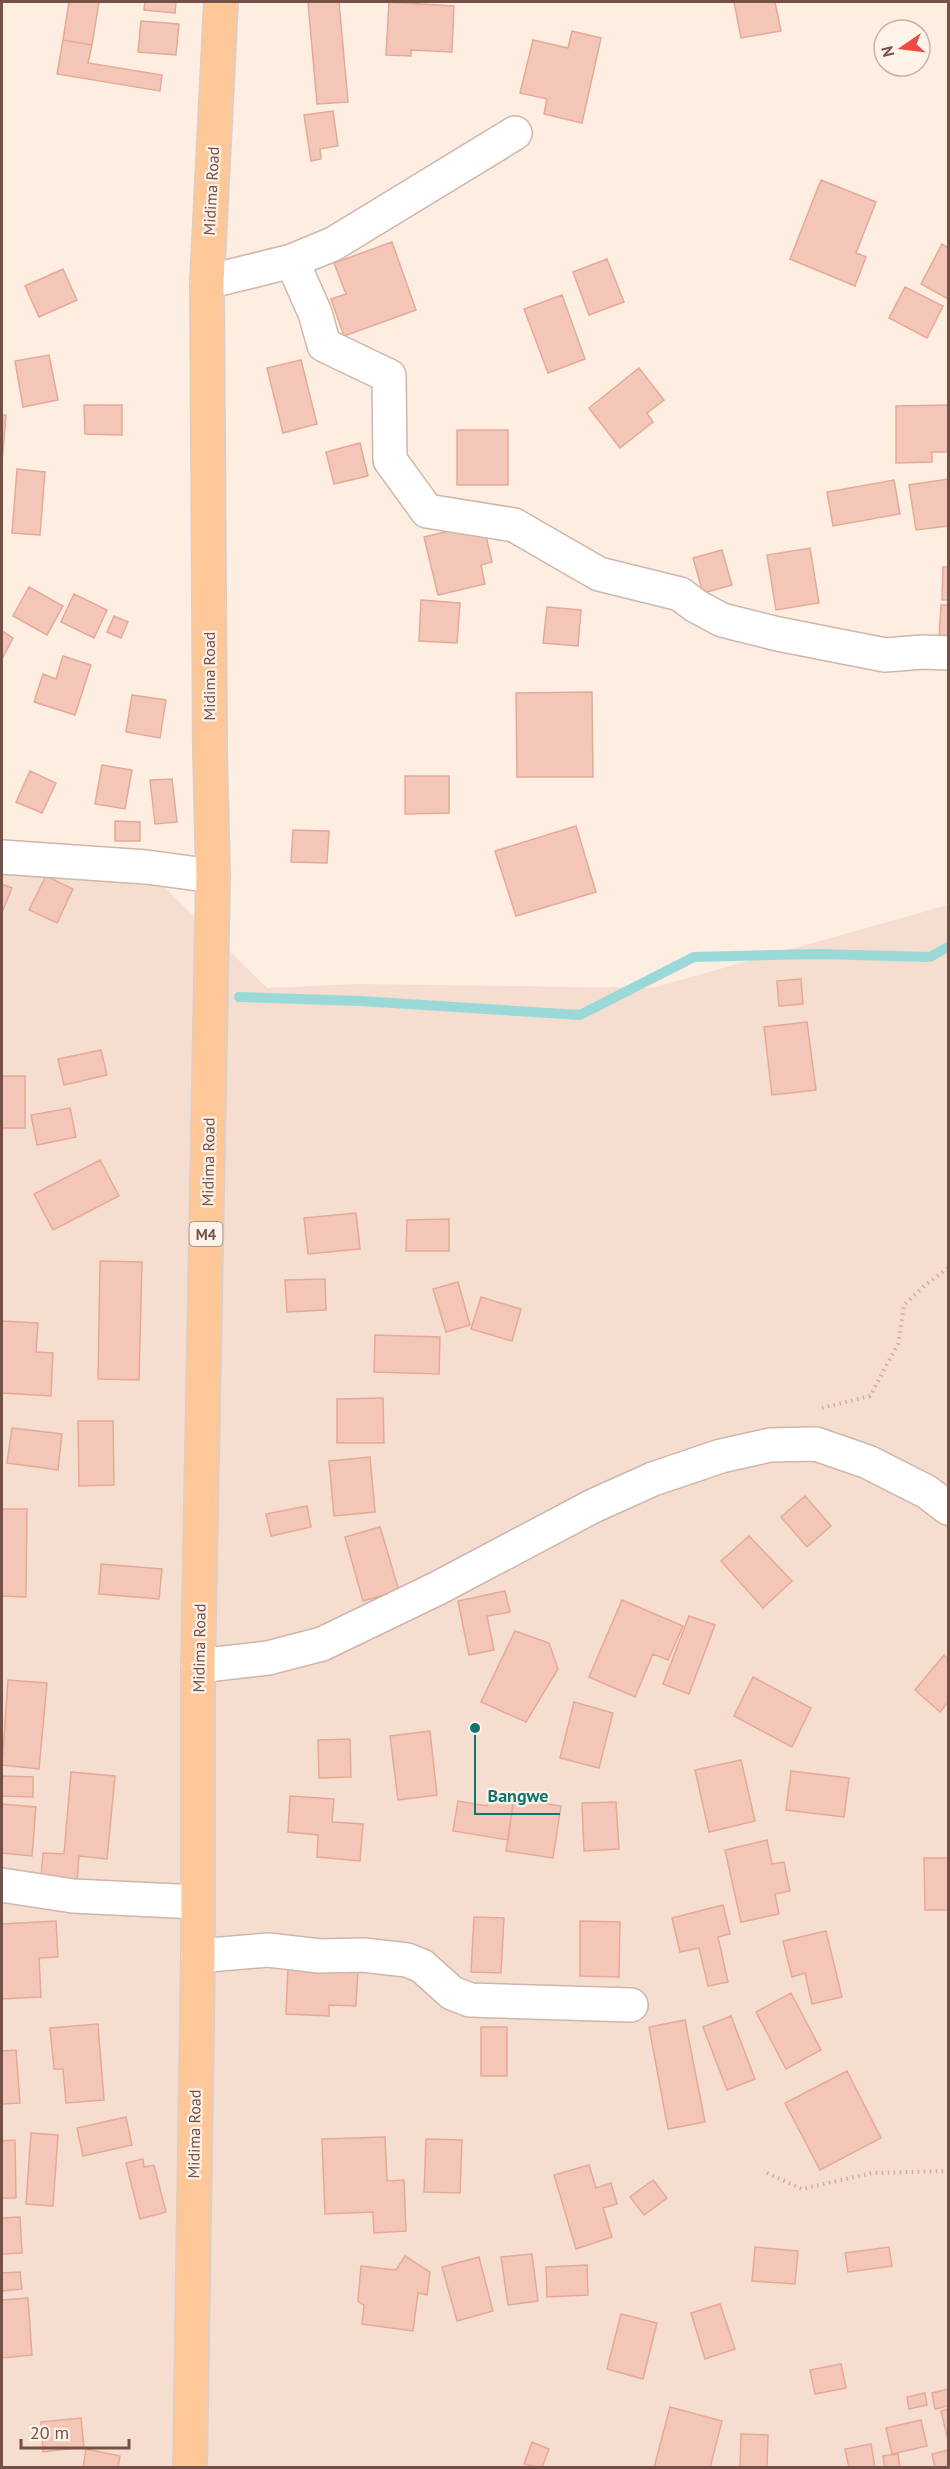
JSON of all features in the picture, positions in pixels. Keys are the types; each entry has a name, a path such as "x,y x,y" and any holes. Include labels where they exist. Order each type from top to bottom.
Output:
{"main road":[{"name":"Midima Road","path":"190,2468 198,1956 198,1666 213,876 207,282 221,2"}],"street":[{"path":"207,282 292,261 333,244 515,134"},
{"path":"292,261 315,313 324,345 389,376 390,460 428,511 514,525 599,574 680,594 722,620 778,634 885,655 948,653"},
{"path":"2,857 146,867 213,876"},
{"path":"198,1666 268,1658 321,1644 438,1588 593,1506 653,1479 721,1456 770,1445 816,1444 868,1462 927,1492 948,1508"},
{"path":"2,1885 73,1896 197,1902"},
{"path":"198,1956 268,1950 320,1956 363,1955 407,1960 422,1966 452,1993 470,2000 631,2005"}],"path":[{"path":"820,1409 870,1396 898,1344 904,1305 948,1268"},
{"path":"767,2174 802,2189 872,2173 948,2171"}],"shaded area":[{"path":"2,845 140,863 267,988 359,984 652,988 948,905 948,2467 2,2468"}],"building":[{"path":"69,2 99,2 92,45 63,40"},
{"path":"145,2 176,2 175,13 144,10"},
{"path":"308,2 339,2 348,102 317,104"},
{"path":"389,2 454,6 452,52 411,50 411,56 386,55"},
{"path":"734,2 775,2 781,31 741,38"},
{"path":"141,21 179,24 176,55 138,52"},
{"path":"572,31 601,38 582,123 544,114 547,99 520,93 533,40 568,48"},
{"path":"63,40 92,45 88,63 162,75 160,91 57,74"},
{"path":"333,111 338,146 320,149 321,159 311,161 304,115"},
{"path":"821,180 876,202 856,253 866,257 855,286 790,259"},
{"path":"392,242 416,310 344,336 331,299 346,294 334,263"},
{"path":"942,244 948,248 948,299 921,284"},
{"path":"607,259 624,302 589,315 573,272"},
{"path":"63,269 77,300 39,317 25,286"},
{"path":"905,287 943,306 927,338 889,318"},
{"path":"562,295 585,359 548,373 524,309"},
{"path":"49,355 58,400 23,407 15,361"},
{"path":"301,360 317,424 283,433 267,368"},
{"path":"639,368 664,400 647,413 653,422 620,448 589,408"},
{"path":"84,405 122,405 122,435 85,434"},
{"path":"948,405 948,452 932,452 932,462 896,463 896,406"},
{"path":"2,415 6,415 2,463"},
{"path":"457,430 508,430 508,485 457,485"},
{"path":"360,443 368,476 334,484 326,452"},
{"path":"17,469 45,472 40,535 12,533"},
{"path":"948,479 948,526 916,530 909,485"},
{"path":"894,480 900,514 833,526 827,492"},
{"path":"483,523 492,562 481,565 485,584 438,595 424,537"},
{"path":"810,548 819,603 776,610 767,555"},
{"path":"722,550 732,585 703,593 693,558"},
{"path":"943,567 948,567 948,600 942,600"},
{"path":"29,587 63,606 47,635 13,616"},
{"path":"74,594 107,610 94,638 61,622"},
{"path":"421,600 460,603 457,643 419,641"},
{"path":"941,605 948,605 948,638 939,638"},
{"path":"547,607 581,610 578,646 543,643"},
{"path":"114,616 128,622 121,638 107,632"},
{"path":"2,631 13,638 2,659"},
{"path":"63,656 91,665 75,715 34,702 43,674 56,679"},
{"path":"592,692 593,777 517,777 516,693"},
{"path":"132,695 166,700 160,738 126,732"},
{"path":"102,765 132,770 125,809 95,804"},
{"path":"30,771 56,783 42,813 16,802"},
{"path":"405,776 449,776 449,813 405,814"},
{"path":"172,779 177,822 155,824 150,780"},
{"path":"115,821 140,822 140,841 115,841"},
{"path":"576,826 596,892 516,916 495,851"},
{"path":"293,830 329,831 327,863 291,862"},
{"path":"46,876 73,889 57,923 29,910"},
{"path":"2,884 12,888 3,910 2,909"},
{"path":"801,979 803,1004 779,1006 777,981"},
{"path":"807,1022 816,1090 772,1095 764,1027"},
{"path":"101,1050 107,1075 64,1085 58,1059"},
{"path":"2,1076 25,1076 25,1128 2,1128"},
{"path":"70,1108 76,1137 37,1145 31,1115"},
{"path":"100,1160 119,1196 53,1230 34,1194"},
{"path":"356,1213 360,1249 308,1254 304,1218"},
{"path":"449,1219 449,1251 406,1251 407,1220"},
{"path":"100,1261 142,1262 139,1380 98,1379"},
{"path":"325,1279 326,1310 287,1312 285,1280"},
{"path":"458,1282 470,1325 446,1332 433,1289"},
{"path":"481,1297 521,1309 512,1341 471,1329"},
{"path":"2,1321 38,1323 36,1352 53,1353 51,1396 2,1393"},
{"path":"375,1335 440,1337 439,1374 374,1372"},
{"path":"383,1398 384,1443 337,1443 337,1399"},
{"path":"78,1421 113,1421 114,1485 79,1486"},
{"path":"12,1428 62,1434 58,1470 7,1463"},
{"path":"370,1457 375,1512 334,1516 329,1461"},
{"path":"805,1496 831,1526 807,1547 781,1517"},
{"path":"307,1506 311,1527 271,1536 266,1514"},
{"path":"2,1509 27,1509 26,1597 2,1596"},
{"path":"380,1527 399,1591 363,1601 345,1537"},
{"path":"749,1536 792,1581 763,1608 721,1561"},
{"path":"101,1564 162,1569 159,1599 99,1594"},
{"path":"505,1591 510,1612 487,1616 494,1650 469,1655 458,1601"},
{"path":"622,1600 683,1626 668,1660 653,1654 635,1697 589,1677"},
{"path":"689,1616 715,1625 689,1694 663,1684"},
{"path":"515,1631 549,1643 558,1669 526,1722 481,1702"},
{"path":"944,1655 948,1659 948,1702 940,1712 915,1690"},
{"path":"753,1677 811,1708 792,1747 734,1716"},
{"path":"8,1680 47,1683 39,1769 2,1765"},
{"path":"574,1702 613,1713 599,1768 560,1758"},
{"path":"430,1731 437,1795 398,1800 390,1736"},
{"path":"350,1739 351,1777 319,1778 318,1740"},
{"path":"741,1760 755,1821 709,1832 695,1770"},
{"path":"791,1771 849,1778 844,1817 786,1810"},
{"path":"71,1772 115,1776 107,1859 79,1856 77,1881 41,1877 43,1853 64,1854"},
{"path":"2,1776 33,1777 33,1797 2,1796"},
{"path":"489,1794 514,1798 508,1840 453,1831 458,1801 487,1806"},
{"path":"290,1796 334,1799 332,1822 363,1824 360,1861 317,1857 318,1835 288,1832"},
{"path":"514,1798 561,1806 553,1858 506,1851"},
{"path":"616,1802 619,1849 584,1851 582,1803"},
{"path":"2,1804 36,1807 32,1856 2,1853"},
{"path":"767,1840 772,1864 784,1862 790,1891 775,1894 779,1914 741,1922 725,1850"},
{"path":"924,1858 948,1858 948,1910 925,1910"},
{"path":"723,1905 730,1934 718,1937 728,1982 708,1986 699,1948 680,1952 672,1918"},
{"path":"474,1917 504,1918 501,1973 471,1972"},
{"path":"56,1921 58,1957 39,1958 41,1997 2,1999 2,1924"},
{"path":"580,1921 620,1922 619,1977 580,1976"},
{"path":"826,1931 842,1997 812,2004 805,1973 792,1977 783,1941"},
{"path":"288,1965 358,1968 356,2006 329,2005 329,2016 286,2014"},
{"path":"791,1993 821,2050 786,2069 756,2012"},
{"path":"731,2016 755,2079 727,2090 703,2027"},
{"path":"685,2020 705,2122 668,2129 649,2027"},
{"path":"98,2024 104,2100 66,2103 63,2069 54,2069 50,2028"},
{"path":"481,2027 507,2027 507,2076 481,2076"},
{"path":"16,2050 20,2103 2,2104 2,2051"},
{"path":"847,2071 881,2138 820,2170 785,2103"},
{"path":"126,2117 132,2145 83,2156 77,2128"},
{"path":"31,2133 58,2135 53,2206 26,2204"},
{"path":"385,2137 387,2181 404,2180 406,2231 374,2233 373,2212 325,2214 322,2139"},
{"path":"426,2139 462,2140 460,2193 424,2192"},
{"path":"15,2140 16,2198 2,2198 2,2141"},
{"path":"143,2159 144,2167 154,2165 166,2212 140,2219 126,2163"},
{"path":"589,2165 596,2188 611,2183 617,2204 603,2208 612,2237 576,2249 554,2175"},
{"path":"653,2180 667,2198 644,2215 630,2197"},
{"path":"20,2217 22,2253 2,2254 2,2218"},
{"path":"755,2247 798,2251 795,2284 752,2281"},
{"path":"889,2247 892,2266 848,2272 845,2253"},
{"path":"532,2254 538,2301 508,2305 501,2257"},
{"path":"405,2256 430,2272 427,2295 418,2293 413,2331 362,2324 364,2305 358,2301 361,2266 396,2270"},
{"path":"479,2257 493,2311 457,2321 442,2267"},
{"path":"587,2265 588,2295 547,2297 546,2267"},
{"path":"20,2272 22,2289 2,2291 2,2273"},
{"path":"28,2298 32,2355 2,2358 2,2300"},
{"path":"720,2304 735,2349 705,2359 691,2313"},
{"path":"621,2314 657,2323 643,2379 607,2369"},
{"path":"841,2364 846,2388 815,2394 810,2370"},
{"path":"948,2389 948,2406 935,2409 932,2393"},
{"path":"925,2393 927,2405 909,2409 907,2397"},
{"path":"670,2407 722,2421 710,2468 654,2468"},
{"path":"948,2409 948,2440 941,2411"},
{"path":"81,2418 84,2447 43,2452 41,2422"},
{"path":"921,2420 927,2446 892,2454 886,2428"},
{"path":"741,2434 768,2435 767,2468 740,2468"},
{"path":"532,2442 549,2449 542,2468 524,2464"},
{"path":"871,2444 875,2467 849,2468 845,2449"},
{"path":"86,2449 120,2456 118,2468 83,2468"},
{"path":"948,2450 948,2468 935,2468 932,2454"},
{"path":"898,2454 900,2468 885,2468 883,2456"}],"waterway":[{"path":"239,997 361,1001 580,1015 694,957 819,954 930,957 948,947"}],"place":[{"name":"Bangwe","path":"475,1728"}]}
